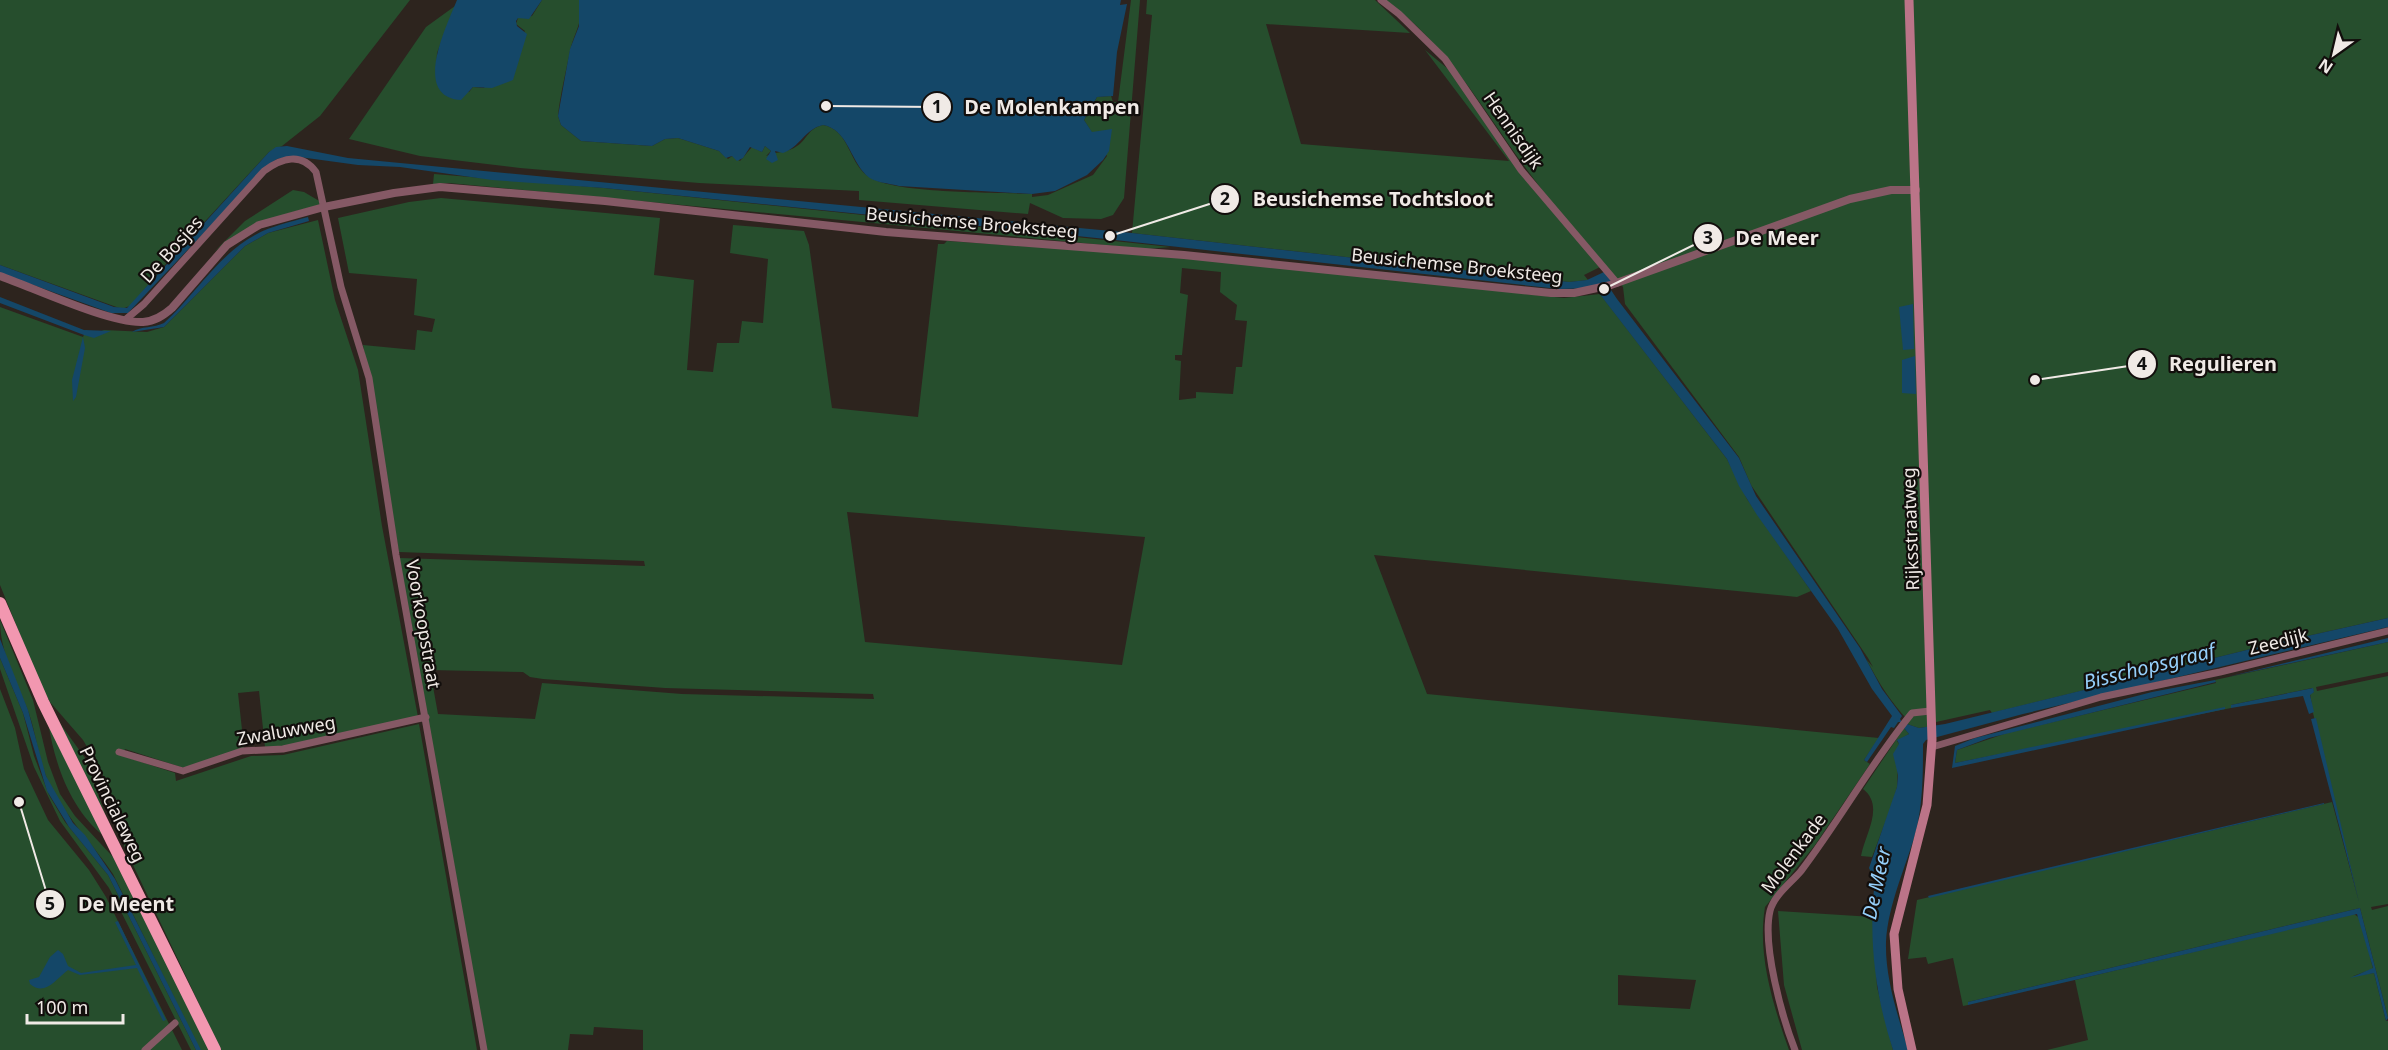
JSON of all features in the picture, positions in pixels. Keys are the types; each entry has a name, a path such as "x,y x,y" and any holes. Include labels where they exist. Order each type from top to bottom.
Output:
{"highway":[{"name":"Provincialeweg","path":"0,603 43,702 215,1050"}],"main road":[{"name":"Rijksstraatweg","path":"1910,0 1932,723 1927,805 1894,934 1898,989 1912,1050"}],"street":[{"name":"Hennisdijk","path":"1381,0 1399,14 1445,59 1521,170 1614,284"},
{"name":"De Bosjes","path":"125,320 144,304 264,171 276,162 291,158 311,166 316,172 324,207"},
{"name":"Beusichemse Broeksteeg","path":"125,320 144,322 164,315 180,301 218,255 240,235 277,218 394,193 440,187 605,201 886,232 1195,256 1551,293 1594,291 1850,199 1891,190 1916,190"},
{"name":"Voorkoopstraat","path":"324,207 341,286 369,378 396,555 484,1050"},
{"path":"0,276 125,320"},
{"name":"Zeedijk","path":"1932,743 2101,696 2220,672 2388,631"},
{"name":"Molenkade","path":"1795,1050 1779,999 1772,962 1770,911 1774,902 1838,820 1907,719 1912,713 1930,711"},
{"name":"Zwaluwweg","path":"119,752 183,771 242,751 283,749 426,717"},
{"path":"145,1050 175,1023"}],"green space":[{"path":"0,0 410,0 320,116 282,146 269,152 163,267 132,305 122,309 0,265"},
{"path":"542,0 579,0 581,6 558,116 561,125 581,141 652,146 665,139 678,138 719,151 728,159 732,156 740,161 752,147 762,152 765,146 771,151 766,156 790,150 801,143 814,129 823,125 839,134 863,172 884,183 925,190 1032,194 1032,197 1048,195 1093,175 1107,156 1084,120 1097,97 1111,96 1113,102 1118,102 1131,0 1140,0 1124,198 1113,215 1101,219 1063,218 1030,203 1028,214 859,200 859,191 699,183 520,168 420,156 349,139 426,27 455,6 437,53 436,81 469,92 473,87 484,88 525,31 516,24 518,18 532,16"},
{"path":"1147,0 1375,0 1410,33 1266,24 1301,144 1509,161 1425,50 1453,73 1526,174 1600,267 1584,275 1588,280 1569,282 1132,233 1152,15 1146,14"},
{"path":"1385,0 2388,0 2388,618 2263,646 1992,713 1990,710 1927,724 1927,727 1919,728 1907,724 1909,721 1886,692 1866,659 1873,667 1868,658 1751,485 1739,457 1625,304 1623,287 1537,183 1445,56 1407,17"},
{"path":"434,174 604,188 1171,247 1146,249 449,183 433,184"},
{"path":"293,190 304,192 321,202 318,206 277,217 250,228 214,252 245,221"},
{"path":"441,198 660,218 654,275 694,280 687,370 713,372 717,343 739,343 742,321 763,323 768,259 730,253 733,225 804,231 809,245 832,408 918,417 938,244 944,244 947,241 1188,257 1564,298 1600,294 1727,459 1747,499 1811,591 1797,597 1374,555 1427,694 1879,738 1864,760 1870,764 1815,845 1765,907 1763,943 1768,980 1789,1050 643,1050 643,1030 594,1027 593,1035 570,1034 568,1050 486,1050 399,558 645,566 644,561 399,552 363,345 415,350 417,330 432,332 435,319 414,315 417,279 349,273 338,218 409,202","holes":["1182,268 1221,272 1220,292 1237,305 1235,320 1247,321 1242,367 1236,367 1233,394 1196,392 1196,398 1179,400 1181,361 1175,360 1175,355 1182,355 1188,295 1180,293","847,512 1145,537 1122,665 865,642","430,670 523,672 530,677 543,679 665,688 873,694 874,699 682,694 542,683 535,719 438,714","1618,975 1696,980 1690,1009 1618,1005"]},
{"path":"318,220 335,300 358,370 382,526 418,717 290,746 265,747 259,691 238,693 244,748 184,768 125,749 123,756 175,773 176,781 251,756 283,755 419,724 477,1050 221,1050 124,846 102,772 83,740 50,702 40,684 0,585 0,307 83,337 86,330 95,334 104,330 147,332 164,327 245,246 268,233"},
{"path":"0,620 33,700 48,762 60,794 75,816 113,857 211,1050 200,1050 113,874 65,810 51,787 43,768 27,708 5,654"},
{"path":"2388,642 2388,672 2316,687 2317,691 2388,676 2388,904 2371,907 2372,910 2388,906 2388,1018 2360,908 1968,1002 1968,1005 1963,1006 1953,958 1928,964 1926,957 1908,959 1917,900 2332,802 2359,902 2313,713 2310,693 2314,692 2312,688 2231,705 2231,708 1955,763 1957,750 2007,733 2216,683 2215,680"},
{"path":"0,658 23,713 34,756 49,795 65,822 108,875 196,1050 191,1050 109,888 60,821 34,767 0,669"},
{"path":"0,689 15,728 24,769 48,820 89,870 106,897 182,1050 0,1050"},
{"path":"48,722 105,837 93,826 73,800 60,770"},
{"path":"59,722 85,758 108,822"},
{"path":"1904,728 1909,734 1897,741 1899,744 1897,787 1893,802 1872,857 1861,856 1873,812 1873,804 1863,789"},
{"path":"1778,911 1873,917 1877,987 1893,1050 1802,1050 1784,985"},
{"path":"2354,914 2361,919 2373,969 2353,976 2374,973 2386,1021 2388,1021 2388,1050 2047,1050 2088,1040 2075,980"}],"water":[{"path":"457,0 542,0 529,19 518,18 516,21 517,26 527,34 513,80 492,88 473,87 461,100 446,96 438,87 435,74 436,58"},
{"path":"579,0 1121,0 1120,5 1127,4 1117,52 1113,96 1097,97 1084,120 1092,132 1112,129 1109,151 1087,175 1055,191 1032,194 899,186 877,181 866,175 838,132 823,125 812,130 789,150 783,153 775,151 778,160 772,163 766,159 771,151 765,146 762,152 750,147 743,158 737,161 732,156 726,158 719,151 678,138 665,139 652,146 581,141 561,125 558,116 570,49 579,26"},
{"path":"287,146 348,158 1132,233 1569,282 1587,280 1604,272 1612,280 1607,284 1617,299 1739,458 1756,496 1860,648 1882,689 1902,716 1900,719 1902,722 1898,722 1894,728 1891,727 1867,762 1864,760 1892,716 1872,689 1838,629 1757,515 1739,486 1727,459 1595,288 1559,289 1106,239 604,188 492,180 400,167 358,165 292,156 277,159 267,166 128,313 111,313 0,273 0,265 114,307 127,308 269,152 276,147"},
{"path":"308,217 309,221 268,233 245,246 164,327 132,332 164,323 218,264 242,243 268,229"},
{"path":"0,297 84,330 111,331 94,338 84,335 0,303"},
{"path":"1913,304 1914,349 1903,350 1899,307"},
{"path":"83,337 85,348 76,397 73,401 72,380"},
{"path":"1915,356 1916,394 1902,393 1902,360"},
{"path":"2388,618 2388,627 2023,714 1926,740 1923,744 1922,788 1916,831 1887,928 1886,956 1890,983 1908,1050 1893,1050 1882,1008 1875,966 1872,923 1875,880 1869,868 1897,787 1898,775 1893,754 1899,744 1897,740 1909,734 1904,728 1907,724 1919,728 1945,724 2263,646"},
{"path":"2388,638 2388,642 2227,677"},
{"path":"0,639 28,710 46,776 73,823 85,835 115,879 201,1050 196,1050 108,875 69,827 47,791 23,713 0,658"},
{"path":"2215,680 2216,682 1989,738 1957,750 1955,763 2225,707 2225,709 1952,768 1955,746 1975,738 2152,692"},
{"path":"2313,688 2314,692 2310,695 2314,712 2309,714 2303,696 2231,708 2231,705"},
{"path":"2316,718 2359,902 2311,719"},
{"path":"2324,803 1929,898 1928,896"},
{"path":"2360,908 2388,1018 2386,1021 2374,973 2350,978 2373,968 2357,914 1968,1005 1968,1002"},
{"path":"118,921 166,1020 163,1021 137,968 80,975 68,970 45,988 35,988 30,984 29,980 39,977 50,957 58,950 63,954 68,966 81,973 136,965 115,922"}],"place":[{"name":"De Molenkampen","path":"826,106"},
{"name":"Beusichemse Tochtsloot","path":"1110,236"},
{"name":"De Meer","path":"1604,289"},
{"name":"Regulieren","path":"2035,380"},
{"name":"De Meent","path":"19,802"}],"water label":[{"name":"Bisschopsgraaf","path":"2149,666"}]}
